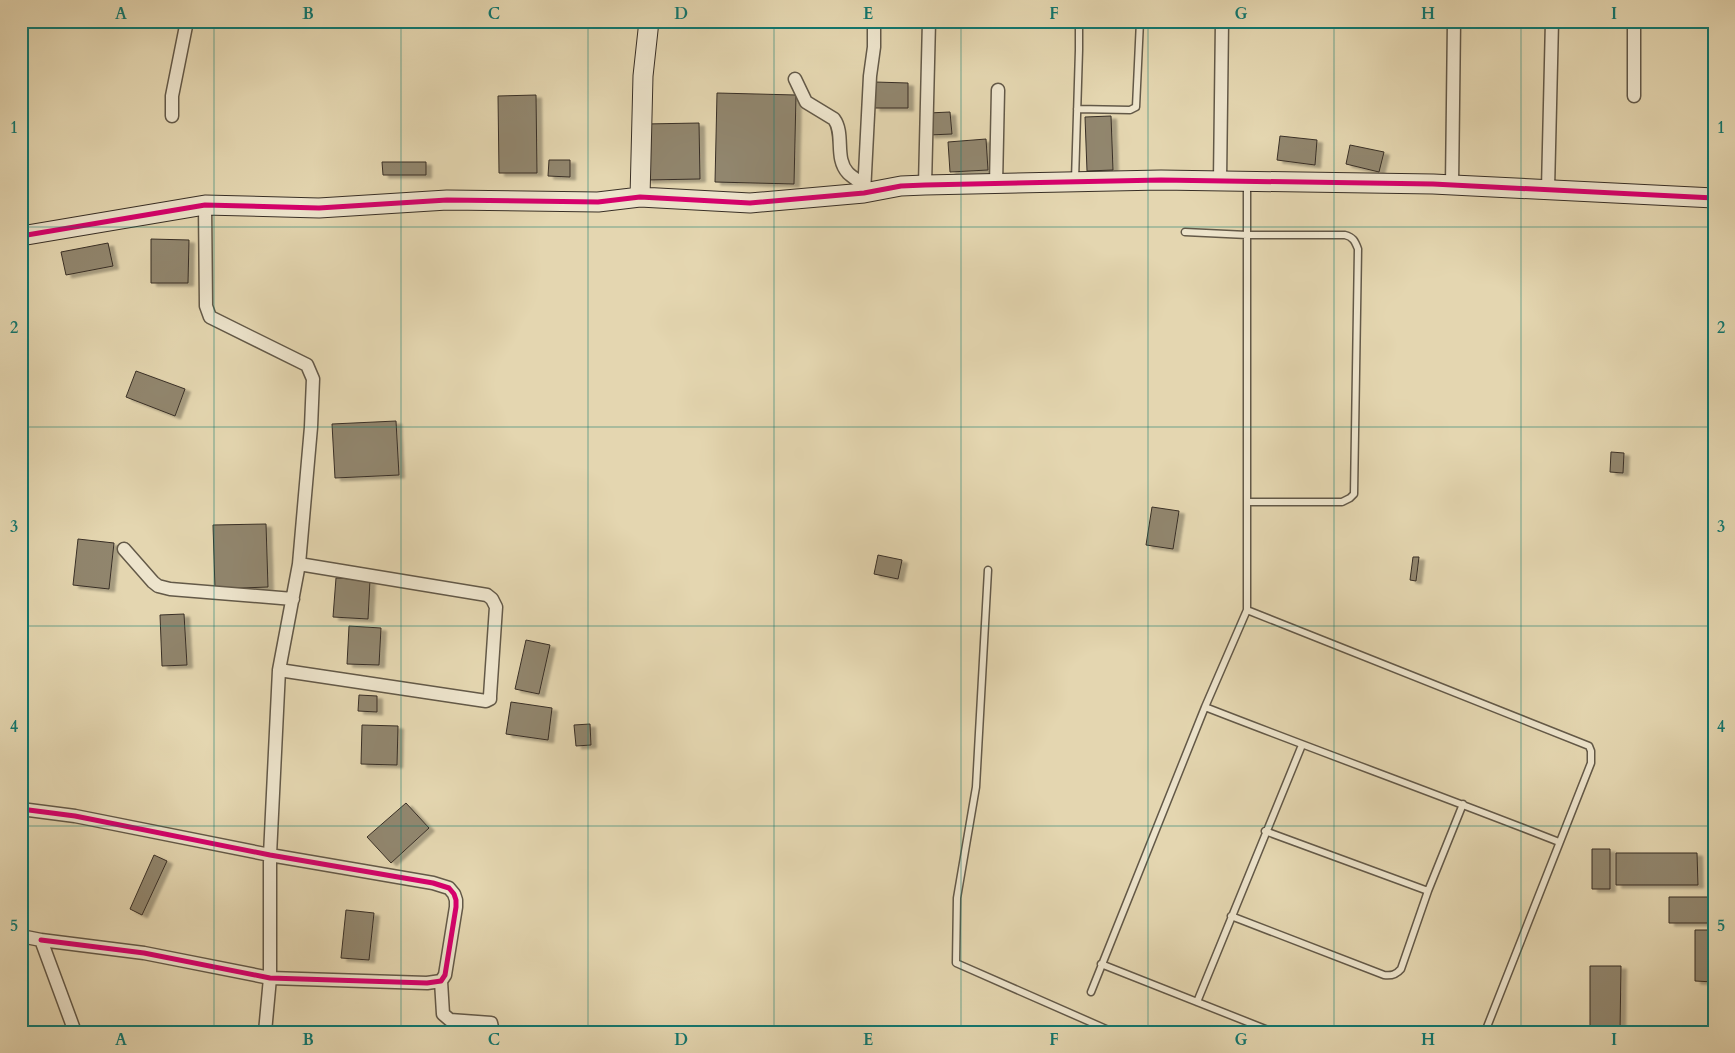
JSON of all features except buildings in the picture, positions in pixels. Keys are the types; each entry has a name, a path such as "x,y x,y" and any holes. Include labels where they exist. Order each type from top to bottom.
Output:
{"street":[{"path":"172,116 172,96 187,21"},
{"path":"640,197 643,76 649,21"},
{"path":"864,189 870,76 874,48 874,21"},
{"path":"925,185 929,21"},
{"path":"1220,181 1222,21"},
{"path":"1452,185 1454,21"},
{"path":"1548,189 1552,21"},
{"path":"1634,21 1634,96"},
{"path":"795,78 806,102 834,118 838,128 841,160 848,173 864,189"},
{"path":"996,184 998,90"},
{"path":"21,236 205,204 319,208 447,200 598,202 640,197 750,203 864,189 925,185 1161,180 1247,181 1452,185 1714,198"},
{"path":"205,204 206,306 210,317 307,365 312,379 312,428 300,564 279,670 270,855 270,978 265,1032"},
{"path":"124,549 158,586 170,589 293,599"},
{"path":"279,670 486,701 490,699 496,607 492,599 487,595 300,564"},
{"path":"21,809 75,816 270,855 433,883 449,888 454,894 456,906 447,967 441,981 443,1014 450,1020 491,1023 493,1032"},
{"path":"21,936 144,953 270,978 415,984 441,981"},
{"path":"41,940 75,1032"}],"lane":[{"path":"1075,182 1078,21"},
{"path":"1077,109 1130,110 1136,107 1140,21"},
{"path":"1091,992 1205,707 1248,610 1247,181"},
{"path":"1185,232 1247,235 1345,235 1351,237 1356,242 1358,249 1354,494 1342,502 1248,502"},
{"path":"988,570 976,787 957,898 956,963 1113,1032"},
{"path":"1248,610 1588,746 1591,751 1591,763 1485,1032"},
{"path":"1205,707 1559,842"},
{"path":"1197,1002 1302,745"},
{"path":"1231,916 1384,975 1391,976 1397,974 1401,969 1428,891 1463,804"},
{"path":"1266,831 1428,891"},
{"path":"1101,964 1273,1032"}],"cycle path":[{"path":"21,236 205,205 319,208 447,200 598,202 640,197 750,203 864,193 901,186 925,185 1161,180 1433,184 1714,198"},
{"path":"21,809 75,816 270,855 433,883 449,888 456,900 445,975 441,981 427,983 270,978 144,953 41,940"}]}
